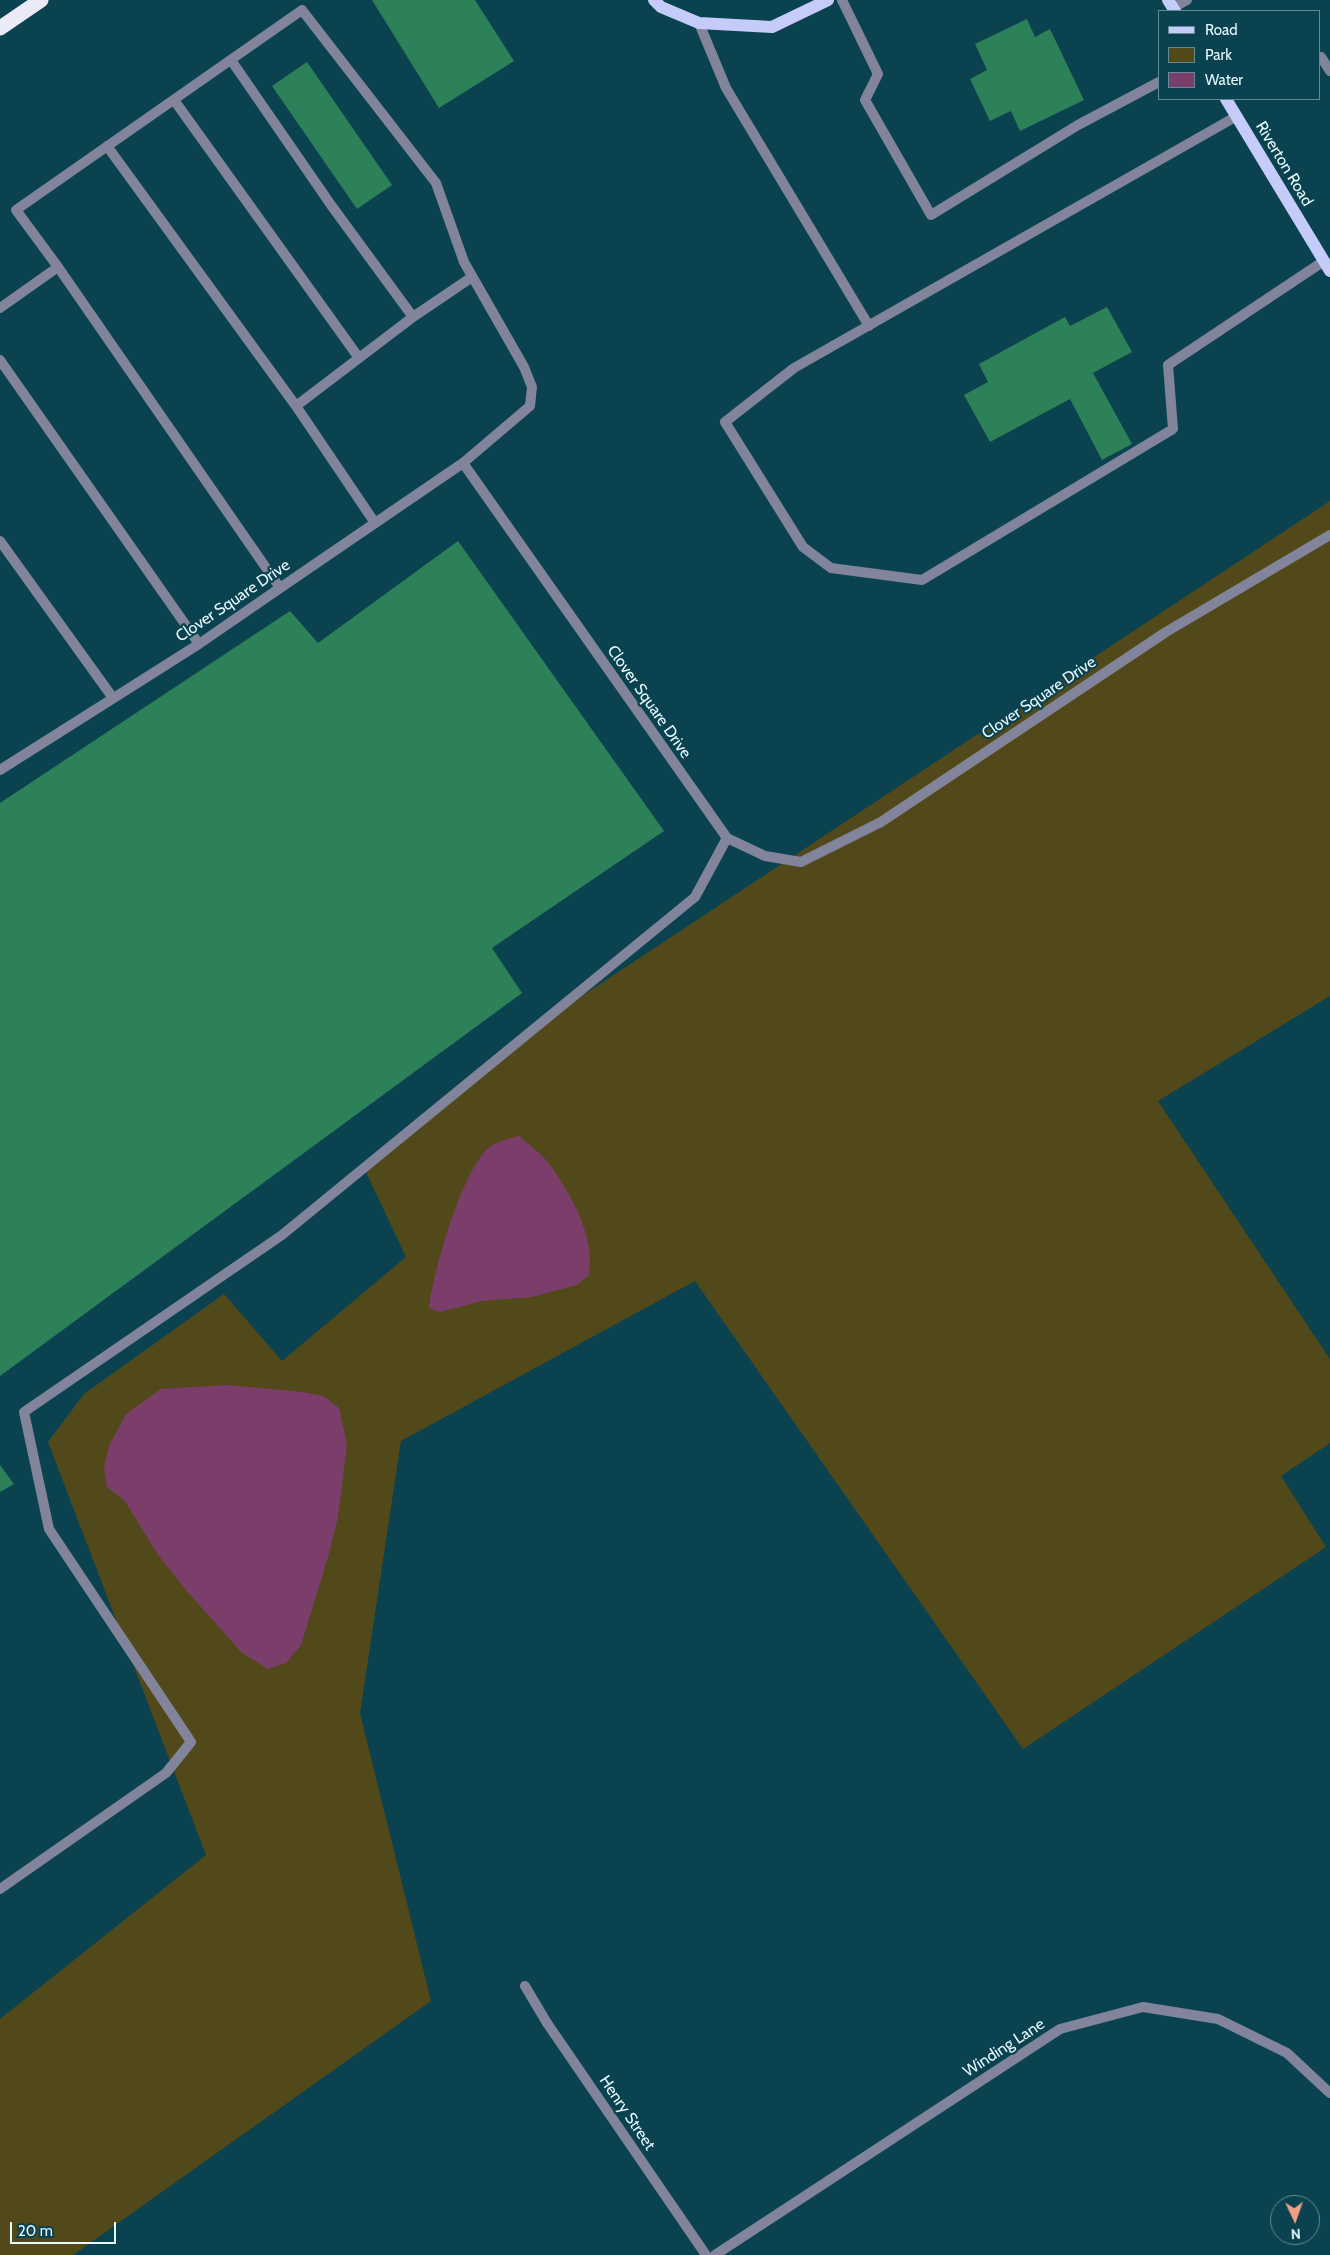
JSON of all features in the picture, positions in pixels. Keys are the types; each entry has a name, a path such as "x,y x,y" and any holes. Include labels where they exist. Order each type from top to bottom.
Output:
{"highway":[{"path":"0,28 41,0"}],"main road":[{"path":"654,0 661,7 700,23 772,27 828,0"},
{"name":"Riverton Road","path":"1227,100 1327,266"}],"street":[{"path":"842,0 878,74 865,100 931,215 1078,125 1158,83"},
{"path":"1172,7 1187,0"},
{"path":"280,588 58,267 16,210 302,10 436,182 464,262 524,367 532,387 530,406 462,463"},
{"path":"700,23 726,88 869,326"},
{"path":"1321,57 1330,72"},
{"path":"231,60 331,205 413,317"},
{"path":"174,100 359,358"},
{"path":"1237,116 794,368 725,422 803,546 831,568 922,580 1172,428 1168,365 1327,266"},
{"path":"107,146 296,406 375,523"},
{"path":"0,308 58,267"},
{"path":"296,406 413,317 472,278"},
{"path":"0,360 199,644"},
{"name":"Clover Square Drive","path":"0,770 199,644 462,463 727,838 765,856 801,862 881,822 1166,632 1330,535"},
{"path":"0,540 113,698"},
{"path":"0,1889 166,1773 192,1742 49,1529 24,1412 282,1235 694,897 727,838"},
{"name":"Henry Street","path":"524,1986 547,2023 706,2255"},
{"name":"Winding Lane","path":"714,2255 1060,2030 1143,2007 1218,2019 1287,2053 1330,2093"}],"green space":[{"path":"1330,501 1330,996 1158,1101 1330,1359 1330,1443 1281,1476 1326,1547 1023,1749 695,1281 401,1441 360,1713 431,2001 73,2255 0,2255 0,2019 206,1855 48,1442 84,1394 224,1294 282,1361 406,1257 364,1168 514,1041"}],"water":[{"path":"519,1136 547,1161 574,1203 589,1246 589,1275 577,1285 532,1297 482,1301 440,1312 429,1308 442,1248 467,1180 487,1149 498,1142"},
{"path":"228,1385 302,1392 323,1396 339,1408 347,1445 338,1517 328,1557 301,1645 286,1663 268,1669 242,1653 186,1590 158,1555 125,1501 107,1487 104,1468 109,1446 126,1414 161,1389"}],"building":[{"path":"372,0 475,0 514,61 439,108"},
{"path":"1027,19 1035,37 1050,29 1084,100 1020,131 1011,111 990,121 970,79 987,70 975,44"},
{"path":"307,62 392,185 357,209 272,86"},
{"path":"1107,307 1132,352 1093,373 1132,444 1102,460 1070,399 990,442 964,395 988,382 979,364 1065,317 1070,326"},
{"path":"458,541 664,831 492,948 522,993 0,1376 0,803 290,611 318,643"},
{"path":"0,1465 14,1484 0,1492"}]}
